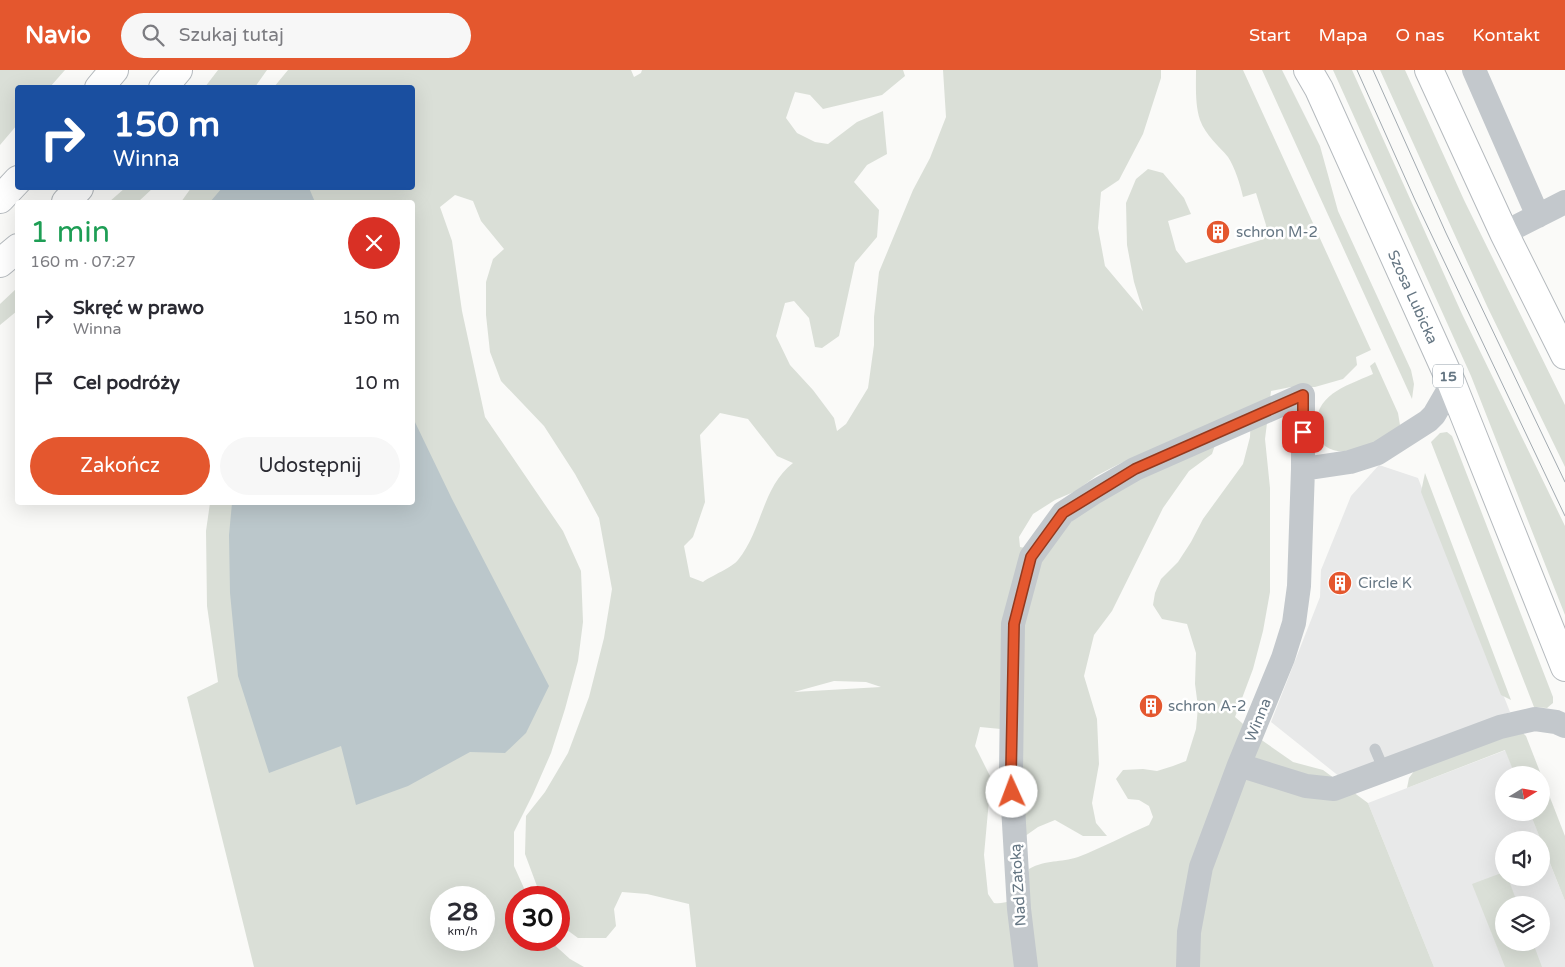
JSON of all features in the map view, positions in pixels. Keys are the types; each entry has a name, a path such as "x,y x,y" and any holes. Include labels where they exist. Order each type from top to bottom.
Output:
{"main road":[{"path":"102,85 114,70"},
{"path":"166,85 178,70"},
{"path":"1430,70 1504,234 1565,356"},
{"name":"Szosa Lubicka","path":"1313,76 1452,384 1565,667"},
{"path":"0,199 15,183"},
{"path":"68,200 77,190"},
{"path":"0,264 15,251"}],"street":[{"path":"1474,70 1538,216"},
{"path":"1504,234 1565,202"},
{"path":"1303,469 1350,462 1378,453 1428,421 1434,415 1452,384"},
{"name":"Winna","path":"1188,967 1189,932 1200,867 1283,658 1294,623 1299,586 1303,469 1303,395"},
{"name":"Nad Zatoką","path":"1026,967 1019,909 1011,772 1014,624 1031,557 1063,513 1096,492 1135,469 1303,395"},
{"path":"1239,765 1306,786 1334,789 1500,728 1535,719 1556,722 1565,726"}],"lane":[{"path":"1375,749 1384,770"}],"shaded area":[{"path":"0,70 65,70 52,85 15,85 15,127 0,145"},
{"path":"218,70 267,70 256,85 207,85"},
{"path":"288,70 631,70 634,77 641,73 642,70 903,70 905,76 882,95 823,109 810,95 795,92 786,118 797,133 815,142 828,144 857,122 883,111 887,154 867,165 854,182 879,210 877,237 855,263 839,336 822,348 815,347 809,318 794,301 785,303 776,336 790,365 813,390 834,418 837,431 846,424 868,388 874,345 874,317 879,272 913,190 930,158 946,117 943,70 1161,70 1161,78 1143,134 1119,180 1101,192 1098,228 1105,266 1143,311 1134,282 1127,245 1126,203 1136,179 1148,169 1163,173 1184,198 1191,214 1168,221 1176,250 1186,263 1264,239 1266,225 1256,193 1243,197 1231,161 1206,131 1200,120 1197,108 1196,70 1243,70 1371,350 1356,357 1357,365 1343,379 1315,387 1291,387 1271,391 1265,439 1270,488 1270,592 1263,631 1253,669 1235,717 1263,741 1293,762 1323,770 1368,803 1434,967 696,967 689,904 647,894 622,892 614,909 616,926 606,938 578,938 570,932 570,886 537,886 525,854 526,816 545,792 568,753 589,697 604,638 612,589 599,518 575,474 544,426 501,381 490,352 486,315 486,282 493,259 504,249 481,221 473,201 455,195 440,207 452,241 462,311 485,417 563,531 581,571 583,622 578,661 551,753 514,832 514,866 523,886 505,886 505,951 561,951 584,967 254,967 187,697 218,682 207,606 206,531 210,505 415,505 415,200 182,200 190,190 415,190 415,85 276,85","holes":["1251,411 1250,437 1243,464 1203,519 1178,562 1161,579 1155,593 1153,605 1162,619 1187,624 1196,653 1195,684 1198,707 1196,729 1186,761 1157,771 1143,769 1123,770 1116,779 1128,799 1139,800 1149,806 1153,817 1149,825 1078,857 1048,862 1029,869 1026,883 1019,894 1009,901 994,903 988,894 984,855 991,778 975,746 980,727 1011,730 1021,839 1038,827 1055,820 1083,836 1107,836 1096,823 1092,803 1099,764 1097,719 1084,676 1094,635 1112,611 1163,508 1189,471 1212,454 1216,442 1102,496 1059,532 1046,552 1020,547 1019,537 1033,514 1055,500 1076,491 1096,476 1121,463","720,413 748,419 777,456 793,463 775,484 752,536 738,560 732,566 703,582 690,577 684,546 693,537 705,502 700,435","834,681 866,682 881,687 794,692"]},
{"path":"1262,70 1282,70 1320,146 1338,211 1411,370 1414,384 1412,399"},
{"path":"1333,70 1352,70 1462,314 1565,526 1565,615 1471,376"},
{"path":"1380,70 1405,70 1464,200 1565,405 1565,467 1487,306"},
{"path":"123,190 151,190 140,200 111,200"},
{"path":"220,190 310,190 314,200 212,200"},
{"path":"15,290 15,313 0,325 0,304"},
{"path":"1375,362 1398,413 1400,425 1385,438 1365,448 1344,451 1334,450 1325,446 1315,434 1319,410 1332,394 1373,374 1370,366"},
{"path":"415,422 452,499 549,686 526,733 505,753 470,752 408,786 356,805 341,746 269,773 238,676 230,593 229,535 232,505 415,505"},
{"path":"1447,432 1452,436 1553,697 1553,703 1547,708 1534,707 1431,442 1440,433"},
{"path":"1379,465 1418,478 1510,712 1340,777 1271,722 1320,597 1321,570 1351,496"},
{"path":"1425,473 1511,700 1501,695 1421,492"},
{"path":"1522,732 1526,736 1538,766 1511,766 1505,750 1407,788 1409,778 1417,767 1510,733"},
{"path":"1506,750 1512,766 1495,766 1495,821 1533,821 1537,831 1495,831 1495,886 1550,886 1550,864 1565,901 1565,967 1434,967 1368,803"},
{"path":"1550,798 1565,836 1565,901 1550,863 1550,831 1537,831 1533,821 1550,821"},
{"path":"1495,875 1495,886 1511,886 1515,896 1495,896 1495,942 1472,884"},
{"path":"1499,951 1536,951 1542,967 1505,967"}],"tram line":[{"path":"1357,70 1415,200 1565,516"},
{"path":"1373,70 1446,233 1565,482"}],"place":[{"name":"schron M-2","path":"1218,232"},
{"name":"Circle K","path":"1340,583"},
{"name":"schron A-2","path":"1151,706"}],"route":[{"path":"1012,792 1014,624 1031,557 1063,513 1135,469 1303,395 1303,432"}]}
